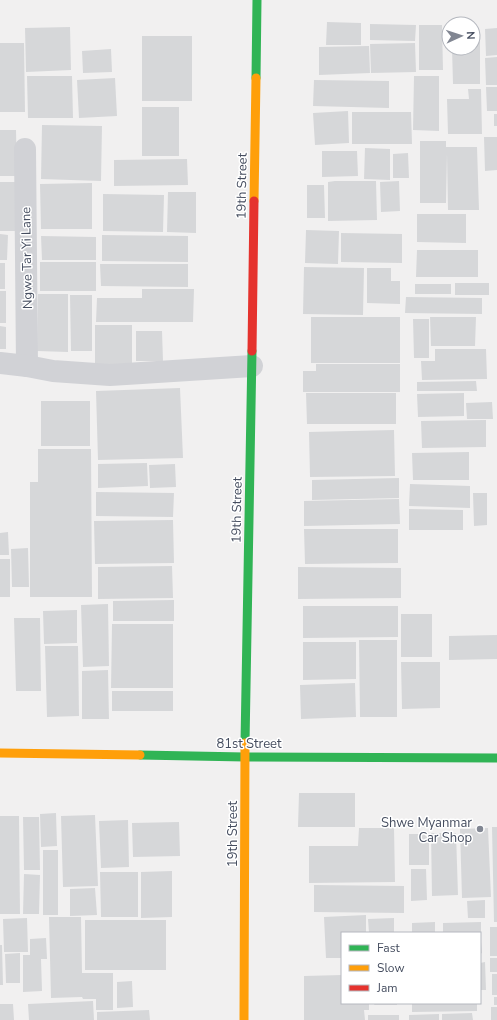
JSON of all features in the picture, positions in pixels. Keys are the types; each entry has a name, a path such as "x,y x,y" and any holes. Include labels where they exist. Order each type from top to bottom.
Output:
{"street":[{"name":"19th Street","path":"244,1020 245,757 257,0"},
{"name":"Ngwe Tar Yi Lane","path":"25,149 27,366"},
{"path":"0,363 53,371 110,375 252,366"},
{"name":"81st Street","path":"0,753 245,757 497,758"}],"building":[{"path":"327,22 361,23 361,45 326,45"},
{"path":"370,24 416,25 415,41 370,40"},
{"path":"419,25 441,25 441,56 443,56 443,70 419,70"},
{"path":"70,27 71,70 26,72 25,28"},
{"path":"497,28 497,55 486,56 485,29"},
{"path":"142,36 192,36 192,101 142,101"},
{"path":"0,43 24,43 25,112 0,112"},
{"path":"415,43 416,72 371,73 370,44"},
{"path":"369,46 370,73 319,75 319,47"},
{"path":"111,49 112,72 83,73 82,51"},
{"path":"452,56 480,56 480,84 453,84"},
{"path":"497,57 497,85 486,85 485,58"},
{"path":"27,76 72,76 73,118 28,118"},
{"path":"414,76 439,76 439,131 413,130"},
{"path":"115,78 117,116 79,118 77,80"},
{"path":"314,80 389,81 389,108 313,106"},
{"path":"486,87 497,87 497,111 487,111"},
{"path":"468,89 481,89 482,134 448,134 447,99 469,99"},
{"path":"142,107 179,107 179,156 142,156"},
{"path":"348,111 349,143 315,145 313,113"},
{"path":"352,112 411,112 412,144 352,144"},
{"path":"494,114 497,114 497,126 494,126"},
{"path":"42,125 102,126 101,181 41,179"},
{"path":"0,130 16,130 17,176 0,176"},
{"path":"484,137 497,137 497,170 485,171"},
{"path":"420,141 446,141 446,147 477,147 479,210 448,210 447,154 446,203 420,203"},
{"path":"365,148 390,149 390,180 364,179"},
{"path":"322,151 357,151 358,176 322,177"},
{"path":"408,153 409,178 393,178 393,154"},
{"path":"187,159 188,185 114,186 114,160"},
{"path":"376,181 377,220 328,221 328,182"},
{"path":"399,181 400,211 381,212 380,182"},
{"path":"0,182 16,182 16,231 0,231"},
{"path":"92,183 92,229 41,229 40,184"},
{"path":"307,185 324,185 325,218 307,218"},
{"path":"168,192 196,192 196,233 167,232"},
{"path":"103,194 164,195 163,232 103,231"},
{"path":"417,214 466,214 466,243 417,242"},
{"path":"306,230 339,231 338,264 305,263"},
{"path":"341,233 402,234 402,263 341,262"},
{"path":"0,234 8,235 7,260 0,260"},
{"path":"102,235 188,236 188,262 102,261"},
{"path":"41,236 96,237 96,260 42,260"},
{"path":"417,250 478,250 478,277 416,277"},
{"path":"40,262 96,262 96,291 40,291"},
{"path":"0,263 5,263 5,289 0,289"},
{"path":"100,264 188,264 188,287 101,286"},
{"path":"304,267 364,268 363,315 303,314"},
{"path":"367,268 391,268 391,281 400,281 400,304 367,303"},
{"path":"455,283 489,283 489,295 455,295"},
{"path":"415,284 451,284 451,294 415,294"},
{"path":"142,289 194,289 193,322 96,322 97,298 142,298"},
{"path":"0,291 6,291 6,323 0,323"},
{"path":"38,294 68,294 68,352 37,351"},
{"path":"70,295 92,295 92,351 71,351"},
{"path":"406,297 482,298 482,314 405,313"},
{"path":"311,317 400,317 400,363 311,363"},
{"path":"430,317 476,317 475,346 431,346"},
{"path":"413,319 429,319 429,358 414,358"},
{"path":"95,325 132,325 132,365 95,365"},
{"path":"0,326 6,327 6,349 0,349"},
{"path":"136,331 162,331 163,361 136,361"},
{"path":"435,349 486,349 487,379 422,380 421,361 435,361"},
{"path":"316,364 400,364 400,392 303,392 303,371 316,371"},
{"path":"476,381 477,391 417,391 417,382"},
{"path":"180,388 183,458 98,460 96,391"},
{"path":"306,393 396,393 396,424 307,424"},
{"path":"464,393 464,416 418,417 417,394"},
{"path":"41,401 90,401 90,446 41,446"},
{"path":"492,402 493,419 467,419 466,403"},
{"path":"486,420 486,447 422,448 421,421"},
{"path":"394,430 395,476 310,477 309,432"},
{"path":"38,449 91,449 92,597 30,597 30,482 38,482"},
{"path":"469,452 469,480 413,480 412,453"},
{"path":"147,463 148,486 98,488 98,464"},
{"path":"175,464 176,487 150,488 149,465"},
{"path":"399,478 399,498 312,500 312,480"},
{"path":"410,484 470,486 470,508 409,506"},
{"path":"96,492 174,493 173,517 96,516"},
{"path":"473,493 487,493 487,525 474,526"},
{"path":"399,499 400,524 304,526 304,501"},
{"path":"409,509 463,510 463,530 409,530"},
{"path":"173,520 174,563 95,564 94,521"},
{"path":"304,529 398,529 398,563 305,564"},
{"path":"8,532 9,555 0,555 0,533"},
{"path":"28,548 29,587 12,587 11,549"},
{"path":"0,559 10,559 10,597 0,597"},
{"path":"172,566 173,598 98,599 98,567"},
{"path":"298,567 401,568 401,598 298,599"},
{"path":"174,600 174,621 113,621 113,601"},
{"path":"108,604 109,666 83,667 81,605"},
{"path":"303,606 398,606 398,637 303,638"},
{"path":"77,610 77,643 44,644 43,611"},
{"path":"401,614 432,614 432,657 401,657"},
{"path":"14,618 40,618 41,691 16,691"},
{"path":"112,624 173,624 173,688 111,688"},
{"path":"497,635 497,659 449,660 449,636"},
{"path":"359,640 397,640 397,717 360,717"},
{"path":"303,642 356,642 356,679 303,680"},
{"path":"45,646 78,646 79,716 47,717"},
{"path":"401,662 440,662 440,708 402,709"},
{"path":"108,670 109,719 82,719 82,671"},
{"path":"355,683 356,717 301,719 300,685"},
{"path":"112,691 173,691 173,711 112,711"},
{"path":"299,793 355,793 355,827 298,827"},
{"path":"56,813 57,846 41,847 40,814"},
{"path":"95,815 98,886 63,887 61,816"},
{"path":"0,816 19,816 20,914 0,914"},
{"path":"23,817 39,817 40,870 24,870"},
{"path":"128,820 129,867 101,868 99,821"},
{"path":"179,822 180,856 133,857 132,823"},
{"path":"492,827 497,827 497,922 494,922"},
{"path":"359,828 394,828 395,882 309,883 309,846 358,846"},
{"path":"488,828 491,897 462,898 460,829"},
{"path":"431,833 456,833 458,895 432,896"},
{"path":"409,834 429,834 429,865 409,865"},
{"path":"43,850 58,850 58,915 43,915"},
{"path":"411,869 426,869 427,900 411,901"},
{"path":"172,871 172,917 141,918 141,872"},
{"path":"100,872 138,872 138,917 101,917"},
{"path":"24,874 40,875 39,914 23,914"},
{"path":"314,885 404,886 404,913 314,912"},
{"path":"95,888 97,915 70,916 70,889"},
{"path":"485,900 485,918 468,918 467,901"},
{"path":"366,915 366,932 341,932 341,958 326,958 324,917"},
{"path":"49,917 81,917 82,973 113,973 113,1010 96,1010 96,999 83,999 82,997 51,998"},
{"path":"27,918 28,952 4,952 3,919"},
{"path":"394,918 394,932 369,932 368,919"},
{"path":"85,920 166,920 166,970 85,970"},
{"path":"435,922 435,932 412,932 412,923"},
{"path":"481,922 481,932 443,932 443,923"},
{"path":"490,927 497,927 497,956 490,956"},
{"path":"46,938 47,959 41,959 42,991 23,992 23,955 30,955 30,939"},
{"path":"0,945 2,945 3,985 0,985"},
{"path":"20,953 20,983 6,983 5,954"},
{"path":"490,958 497,958 497,972 490,972"},
{"path":"485,962 486,990 481,990 481,963"},
{"path":"492,974 497,974 497,995 492,995"},
{"path":"341,975 341,1004 369,1004 369,1010 364,1010 365,1020 304,1020 304,976"},
{"path":"132,981 133,1007 117,1008 117,982"},
{"path":"494,997 497,997 497,1005 494,1005"},
{"path":"93,1001 94,1020 29,1020 28,1004"},
{"path":"0,1004 13,1004 14,1020 0,1020"},
{"path":"374,1004 397,1004 397,1005"},
{"path":"412,1004 477,1004 477,1011 412,1012"},
{"path":"491,1007 497,1007 497,1020 491,1020"},
{"path":"149,1010 150,1020 97,1020 97,1012"},
{"path":"472,1013 473,1020 442,1020 442,1014"},
{"path":"439,1014 439,1020 409,1020 409,1015"},
{"path":"368,1015 399,1015 399,1020 368,1020"}],"traffic: fast":[{"path":"256,78 257,0"},
{"path":"245,743 252,351"},
{"path":"140,755 497,758"}],"traffic: slow":[{"path":"254,201 256,78"},
{"path":"244,1020 245,743"},
{"path":"0,753 140,755"}],"traffic: jam":[{"path":"252,351 254,201"}],"place":[{"name":"Shwe Myanmar Car Shop","path":"480,829"}]}
